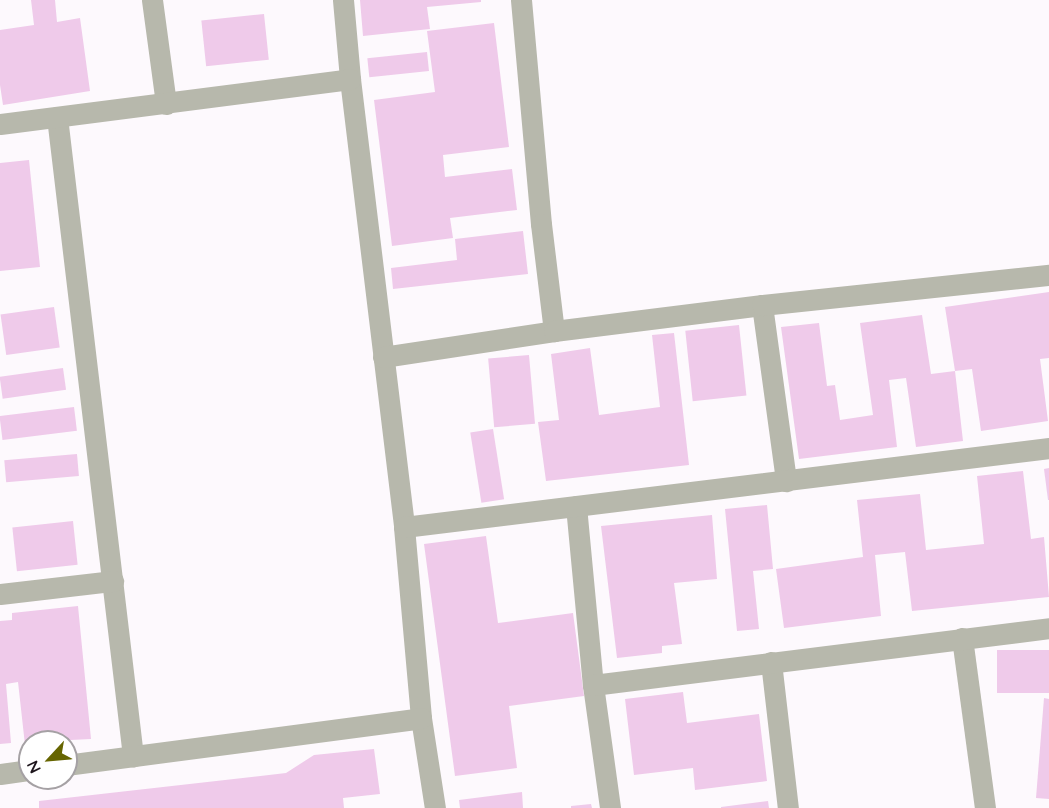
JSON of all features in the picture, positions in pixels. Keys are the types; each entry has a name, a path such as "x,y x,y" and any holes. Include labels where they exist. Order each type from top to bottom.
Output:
{"street":[{"path":"152,0 166,104"},
{"path":"343,0 350,79 404,527 421,718 435,808"},
{"path":"521,0 541,224 554,331"},
{"path":"0,124 350,79"},
{"path":"57,117 133,756"},
{"path":"383,357 554,331 762,305 1049,275"},
{"path":"762,305 786,481"},
{"path":"404,527 1049,448"},
{"path":"576,506 593,686 610,808"},
{"path":"0,594 113,582"},
{"path":"593,686 1049,628"},
{"path":"962,638 985,808"},
{"path":"771,662 788,808"},
{"path":"78,763 421,718"},
{"path":"0,774 18,772"}],"building":[{"path":"31,0 55,0 57,22 80,18 90,91 3,105 0,85 0,30 34,25"},
{"path":"360,0 481,0 481,2 427,7 430,29 363,36"},
{"path":"264,14 269,60 206,66 201,21"},
{"path":"494,23 509,147 443,155 445,177 512,169 517,210 450,218 453,238 392,246 374,100 435,92 427,31"},
{"path":"427,52 429,71 369,77 367,58"},
{"path":"29,160 40,267 0,271 0,163"},
{"path":"523,231 528,274 393,289 391,268 457,260 455,239"},
{"path":"1049,292 1049,358 1040,359 1048,421 981,431 972,369 955,371 945,307"},
{"path":"54,307 60,348 6,355 1,315"},
{"path":"922,315 931,374 955,371 963,441 916,447 906,378 889,380 897,447 799,459 781,327 819,323 827,386 835,385 840,420 873,415 860,323"},
{"path":"739,325 746,396 693,401 685,331"},
{"path":"674,333 689,465 546,481 538,422 559,420 551,354 590,348 599,415 660,407 652,335"},
{"path":"529,355 535,424 494,427 488,359"},
{"path":"63,368 66,390 3,399 0,377"},
{"path":"74,407 77,431 2,440 0,416"},
{"path":"493,429 504,499 481,503 470,433"},
{"path":"77,454 79,476 6,482 4,460"},
{"path":"1049,468 1049,500 1048,500 1044,469"},
{"path":"1023,471 1031,539 1044,537 1049,597 912,611 905,552 875,555 881,616 784,628 776,569 863,557 857,500 920,494 926,550 984,544 977,476"},
{"path":"767,505 773,569 753,571 759,629 737,631 725,509"},
{"path":"712,515 717,579 674,583 682,644 662,646 662,653 617,658 601,526"},
{"path":"73,521 78,565 17,571 12,527"},
{"path":"486,536 498,623 573,613 584,696 509,706 517,768 455,776 424,544"},
{"path":"78,606 91,739 78,740 78,730 23,730 18,682 6,684 11,743 0,744 0,621 12,620 12,613"},
{"path":"997,650 1049,650 1049,693 997,693"},
{"path":"683,692 687,723 759,714 767,781 695,790 693,768 634,775 625,699"},
{"path":"1044,698 1049,699 1049,799 1036,798"},
{"path":"374,749 380,794 343,798 344,808 39,808 39,801 286,773 314,755"},
{"path":"522,792 523,808 460,808 459,800"},
{"path":"768,801 769,808 721,808 721,807"},
{"path":"591,804 592,808 571,808 571,806"}]}
